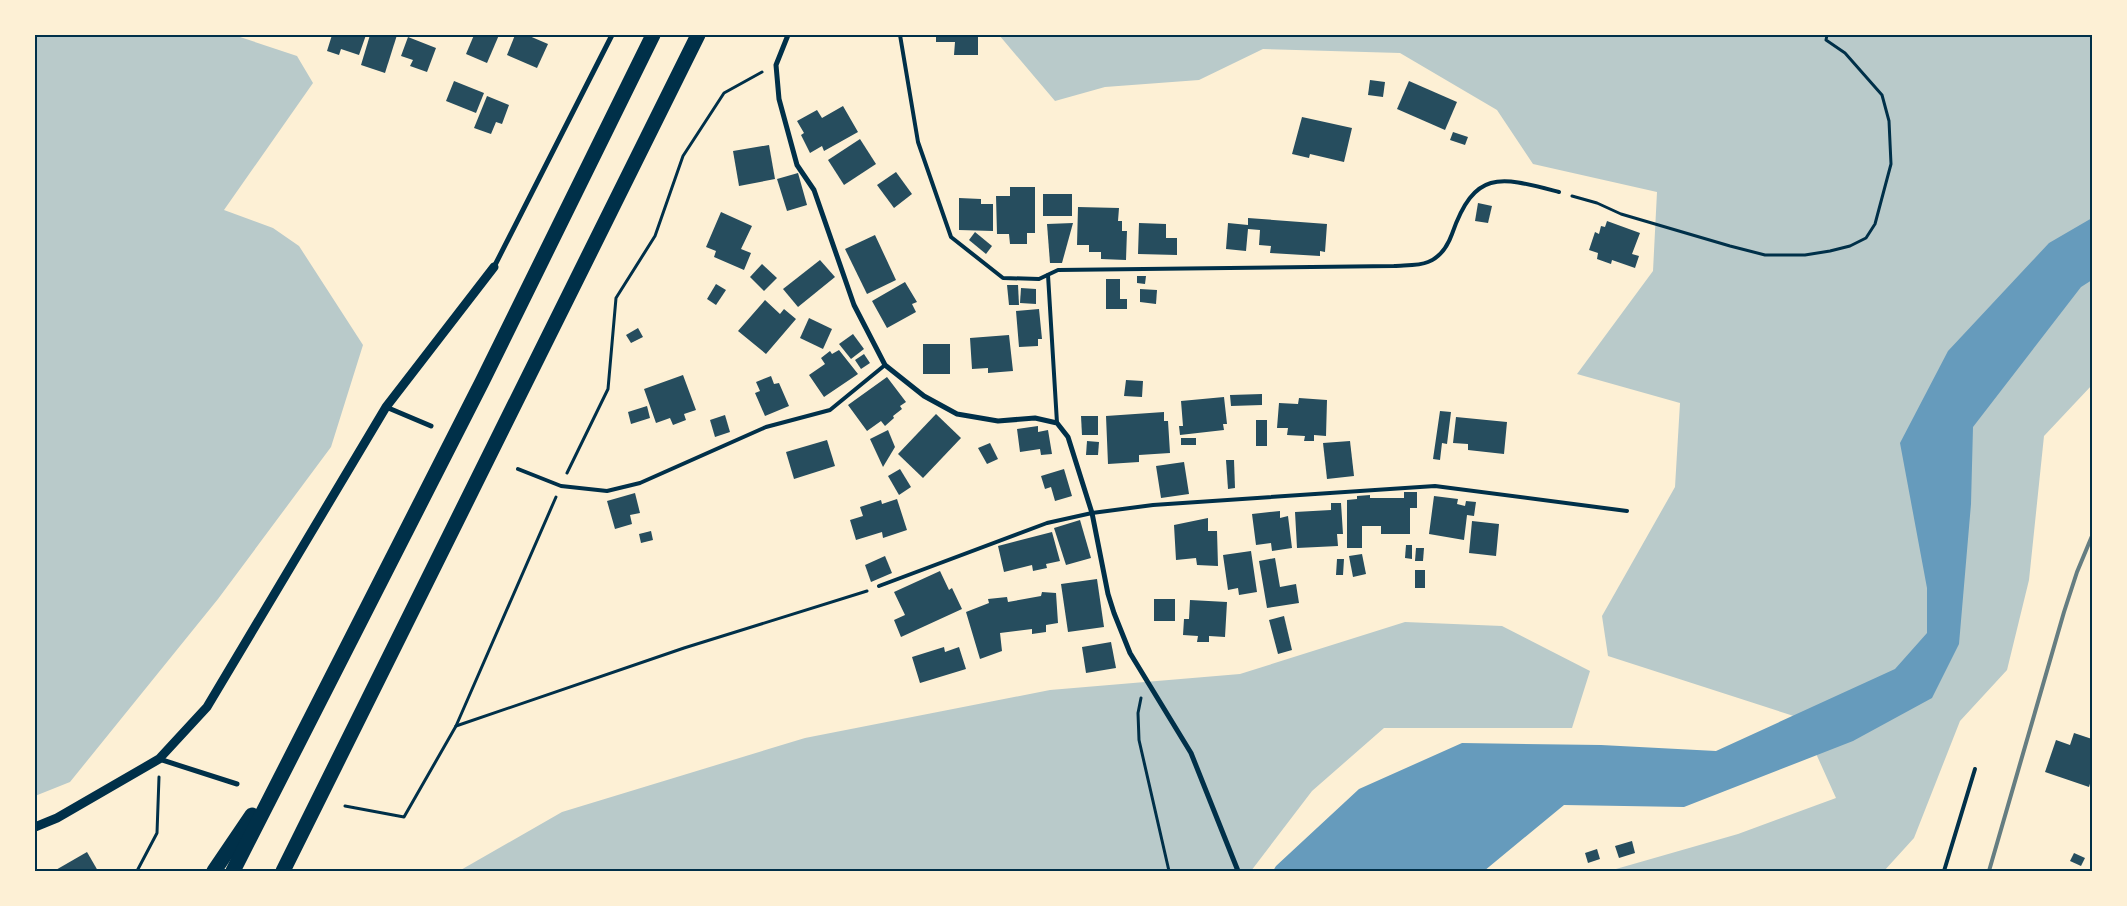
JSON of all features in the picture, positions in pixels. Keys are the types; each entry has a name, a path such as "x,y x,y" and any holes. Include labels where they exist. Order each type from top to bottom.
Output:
{"highway":[{"path":"233,871 482,382 652,35"},
{"path":"283,871 698,35"},
{"path":"214,871 282,772"}],"street":[{"path":"35,827 57,818 159,759 207,707 386,407 494,267 612,35"},
{"path":"788,35 776,65 779,99 797,165 814,190 854,305 885,365 924,396 957,414 998,421 1035,418 1057,423 1068,437 1092,513 1108,594 1130,653 1191,753 1238,871"},
{"path":"386,407 431,426"},
{"path":"159,759 238,784"}],"lane":[{"path":"900,35 918,142 951,237 1003,278 1039,279 1058,270 1394,266 1428,263 1447,246 1460,211 1475,190 1494,180 1524,183 1559,192"},
{"path":"1048,275 1057,423"},
{"path":"518,469 561,486 607,491 640,483 766,427 830,410 885,365"},
{"path":"879,586 1047,523 1092,513 1152,505 1435,486 1627,511"},
{"path":"1944,871 1975,769"}],"path":[{"path":"1559,192 1596,203 1621,214 1730,246 1765,254 1805,254 1830,251 1850,246 1866,238 1875,224 1891,164 1889,121 1882,94 1846,53 1826,40 1827,35"},
{"path":"345,806 404,817 456,726 561,486 608,389 616,298 655,236 683,156 724,93 776,65"},
{"path":"456,726 684,648 879,586"},
{"path":"1138,713 1139,740 1170,871"},
{"path":"138,871 157,833 159,759"}],"shaded area":[{"path":"35,35 234,35 297,56 313,83 224,210 273,228 299,246 363,345 331,447 218,599 70,782 35,796"},
{"path":"999,35 2092,35 2092,385 2044,436 2029,580 2007,670 1960,721 1914,838 1884,871 1609,871 1738,834 1836,798 1800,718 1608,656 1602,616 1675,487 1680,403 1577,374 1653,271 1657,192 1533,164 1497,110 1400,53 1263,49 1199,80 1105,87 1055,101"},
{"path":"1405,622 1502,626 1590,671 1572,728 1384,728 1312,791 1251,871 459,871 562,812 805,738 1050,690 1240,674"}],"water":[{"path":"2092,218 2092,280 2081,287 1973,427 1971,504 1959,644 1932,698 1853,741 1684,807 1564,805 1484,871 1273,871 1276,866 1359,789 1462,743 1601,745 1716,751 1895,669 1927,633 1927,588 1900,443 1948,351 2049,243"}],"building":[{"path":"332,35 366,35 359,55 341,49 339,55 327,51"},
{"path":"370,35 397,35 385,73 361,65"},
{"path":"474,35 499,35 487,63 466,54"},
{"path":"515,35 527,35 548,44 537,68 507,55"},
{"path":"936,35 978,35 978,55 954,55 955,42 936,42"},
{"path":"408,37 436,48 427,72 410,66 413,60 401,56"},
{"path":"1370,80 1385,82 1383,97 1368,95"},
{"path":"454,81 484,93 476,113 446,101"},
{"path":"1409,81 1457,102 1445,130 1397,109"},
{"path":"487,96 509,105 502,124 496,122 491,134 474,128"},
{"path":"843,106 858,132 824,151 822,146 810,153 801,135 804,133 797,121 817,110 822,118"},
{"path":"1302,117 1352,128 1344,162 1310,154 1309,158 1292,154"},
{"path":"1453,132 1468,137 1465,145 1450,140"},
{"path":"860,139 876,164 844,185 828,160"},
{"path":"769,145 775,179 739,186 733,151"},
{"path":"896,172 912,194 894,208 877,185"},
{"path":"798,173 807,205 787,211 777,179"},
{"path":"1010,187 1035,187 1035,233 1027,233 1027,244 1010,244 1009,234 997,234 996,196 1010,196"},
{"path":"1043,194 1072,194 1072,216 1043,216"},
{"path":"959,198 981,199 981,204 993,204 993,231 959,230"},
{"path":"1478,203 1492,206 1488,223 1475,221"},
{"path":"1078,207 1119,208 1118,221 1122,221 1122,231 1127,231 1126,260 1101,259 1101,252 1089,252 1089,245 1077,245"},
{"path":"721,212 752,226 741,249 751,253 744,270 714,257 716,251 706,247"},
{"path":"1248,218 1327,224 1325,252 1320,251 1320,256 1270,253 1271,246 1259,245 1260,230 1248,229 1246,251 1226,249 1228,223 1248,225"},
{"path":"1607,221 1640,233 1632,254 1639,256 1635,268 1612,260 1611,264 1597,259 1598,253 1589,250 1595,232 1599,234 1601,226 1605,227"},
{"path":"1073,223 1062,263 1050,263 1047,224"},
{"path":"1139,223 1166,224 1166,238 1177,238 1177,255 1138,254"},
{"path":"975,232 992,246 986,254 969,240"},
{"path":"875,235 896,280 867,294 845,249"},
{"path":"820,260 835,277 798,307 783,289"},
{"path":"762,264 777,278 764,291 750,277"},
{"path":"1137,276 1146,276 1145,284 1137,283"},
{"path":"1106,279 1120,279 1120,299 1127,299 1127,309 1106,309"},
{"path":"905,282 917,302 912,304 916,312 887,328 872,301"},
{"path":"716,284 726,290 716,305 707,299"},
{"path":"1007,285 1018,285 1019,305 1009,305"},
{"path":"1021,288 1036,289 1036,304 1020,303"},
{"path":"1140,289 1157,290 1156,304 1140,302"},
{"path":"765,300 780,314 784,309 796,319 766,354 738,331"},
{"path":"1039,309 1042,339 1038,339 1038,346 1019,347 1016,311"},
{"path":"809,318 832,329 823,349 800,338"},
{"path":"638,328 643,337 631,343 626,335"},
{"path":"853,334 864,349 851,359 839,344"},
{"path":"1009,335 1013,371 988,373 988,368 972,369 970,338"},
{"path":"923,344 950,344 950,374 923,374"},
{"path":"839,350 858,374 824,397 809,375 825,364 821,358 830,351 832,354"},
{"path":"864,354 870,363 861,369 855,360"},
{"path":"683,375 696,410 684,414 686,420 673,425 670,418 656,423 644,389"},
{"path":"771,376 774,384 779,383 789,406 765,416 755,393 760,391 756,382"},
{"path":"887,377 906,402 900,406 902,409 885,426 881,421 867,431 848,405"},
{"path":"1126,380 1143,381 1142,397 1124,396"},
{"path":"1262,394 1262,405 1231,406 1230,395"},
{"path":"1224,397 1227,424 1223,424 1224,430 1180,435 1179,426 1183,426 1181,401"},
{"path":"1299,398 1327,400 1326,436 1314,435 1314,441 1304,441 1305,436 1287,435 1288,428 1277,428 1279,403 1298,404"},
{"path":"647,406 650,418 631,424 628,412"},
{"path":"1440,411 1451,412 1447,444 1442,443 1440,460 1433,459"},
{"path":"1164,412 1164,421 1168,421 1170,453 1139,455 1139,462 1108,464 1106,416"},
{"path":"936,414 961,438 923,478 898,454"},
{"path":"725,415 730,432 715,437 710,420"},
{"path":"1081,416 1098,416 1098,435 1082,435"},
{"path":"1456,417 1507,422 1504,454 1468,450 1468,444 1453,443"},
{"path":"1256,420 1267,420 1267,446 1256,446"},
{"path":"1038,426 1038,432 1048,430 1052,454 1041,455 1040,449 1020,452 1017,429"},
{"path":"888,430 895,447 883,467 870,439"},
{"path":"1181,438 1196,438 1196,445 1181,445"},
{"path":"827,440 835,466 794,479 786,452"},
{"path":"1087,441 1099,442 1098,455 1086,455"},
{"path":"1350,441 1354,476 1327,479 1323,443"},
{"path":"990,443 998,459 987,464 978,448"},
{"path":"1226,460 1234,460 1235,488 1228,489"},
{"path":"1184,462 1189,494 1161,498 1156,466"},
{"path":"900,469 911,487 899,495 888,476"},
{"path":"1064,469 1072,496 1055,501 1051,487 1045,489 1041,476"},
{"path":"1404,492 1417,492 1417,508 1410,508 1410,534 1381,534 1381,526 1362,526 1362,548 1347,548 1347,500 1357,499 1357,496 1370,495 1370,498 1404,498"},
{"path":"635,493 640,513 630,515 632,524 615,529 607,501"},
{"path":"1434,496 1458,499 1457,504 1465,506 1466,501 1476,502 1474,516 1467,515 1464,540 1429,534"},
{"path":"897,499 907,530 883,538 882,532 856,540 850,520 863,516 860,507 881,500 882,504"},
{"path":"1331,503 1341,503 1343,534 1337,534 1338,546 1297,548 1295,512 1331,510"},
{"path":"1280,511 1280,518 1288,516 1292,548 1272,551 1271,543 1256,545 1252,514"},
{"path":"1208,518 1208,531 1217,531 1218,566 1197,565 1196,558 1176,560 1174,525"},
{"path":"1080,520 1091,558 1066,565 1054,528"},
{"path":"1472,521 1499,524 1496,556 1469,553"},
{"path":"651,531 653,540 641,543 639,534"},
{"path":"1052,532 1060,561 1046,564 1047,568 1033,571 1032,565 1004,572 998,546"},
{"path":"1406,545 1412,545 1412,559 1405,558"},
{"path":"1416,548 1424,548 1423,561 1415,561"},
{"path":"1251,551 1257,592 1239,595 1238,588 1228,590 1223,555"},
{"path":"1362,554 1366,574 1353,577 1349,556"},
{"path":"885,556 892,573 871,582 865,565"},
{"path":"1275,558 1280,587 1296,584 1299,603 1267,608 1259,561"},
{"path":"1337,559 1344,559 1343,575 1336,575"},
{"path":"1415,570 1425,570 1425,588 1415,588"},
{"path":"940,571 949,590 952,588 962,609 901,637 894,620 905,615 894,592"},
{"path":"1097,579 1104,627 1068,632 1061,584"},
{"path":"1042,592 1056,593 1058,623 1046,625 1046,632 1032,634 1032,629 1000,633 1002,651 980,659 966,612 989,603 988,599 1007,597 1008,602 1041,596"},
{"path":"1154,599 1175,599 1175,621 1154,621"},
{"path":"1190,600 1227,602 1225,637 1209,636 1209,642 1197,642 1198,636 1183,635 1184,619 1189,619"},
{"path":"1284,616 1292,650 1278,654 1269,620"},
{"path":"1111,642 1116,668 1086,673 1082,647"},
{"path":"944,647 945,652 959,647 966,669 920,683 912,657"},
{"path":"2074,733 2092,739 2092,777 2089,787 2045,772 2056,740 2070,745"},
{"path":"1632,841 1635,853 1619,858 1615,846"},
{"path":"1597,849 1600,859 1588,863 1585,853"},
{"path":"87,852 98,871 54,871"},
{"path":"2074,853 2085,858 2081,866 2070,861"}],"railway":[{"path":"1989,871 2064,612 2077,572 2092,536"}]}
